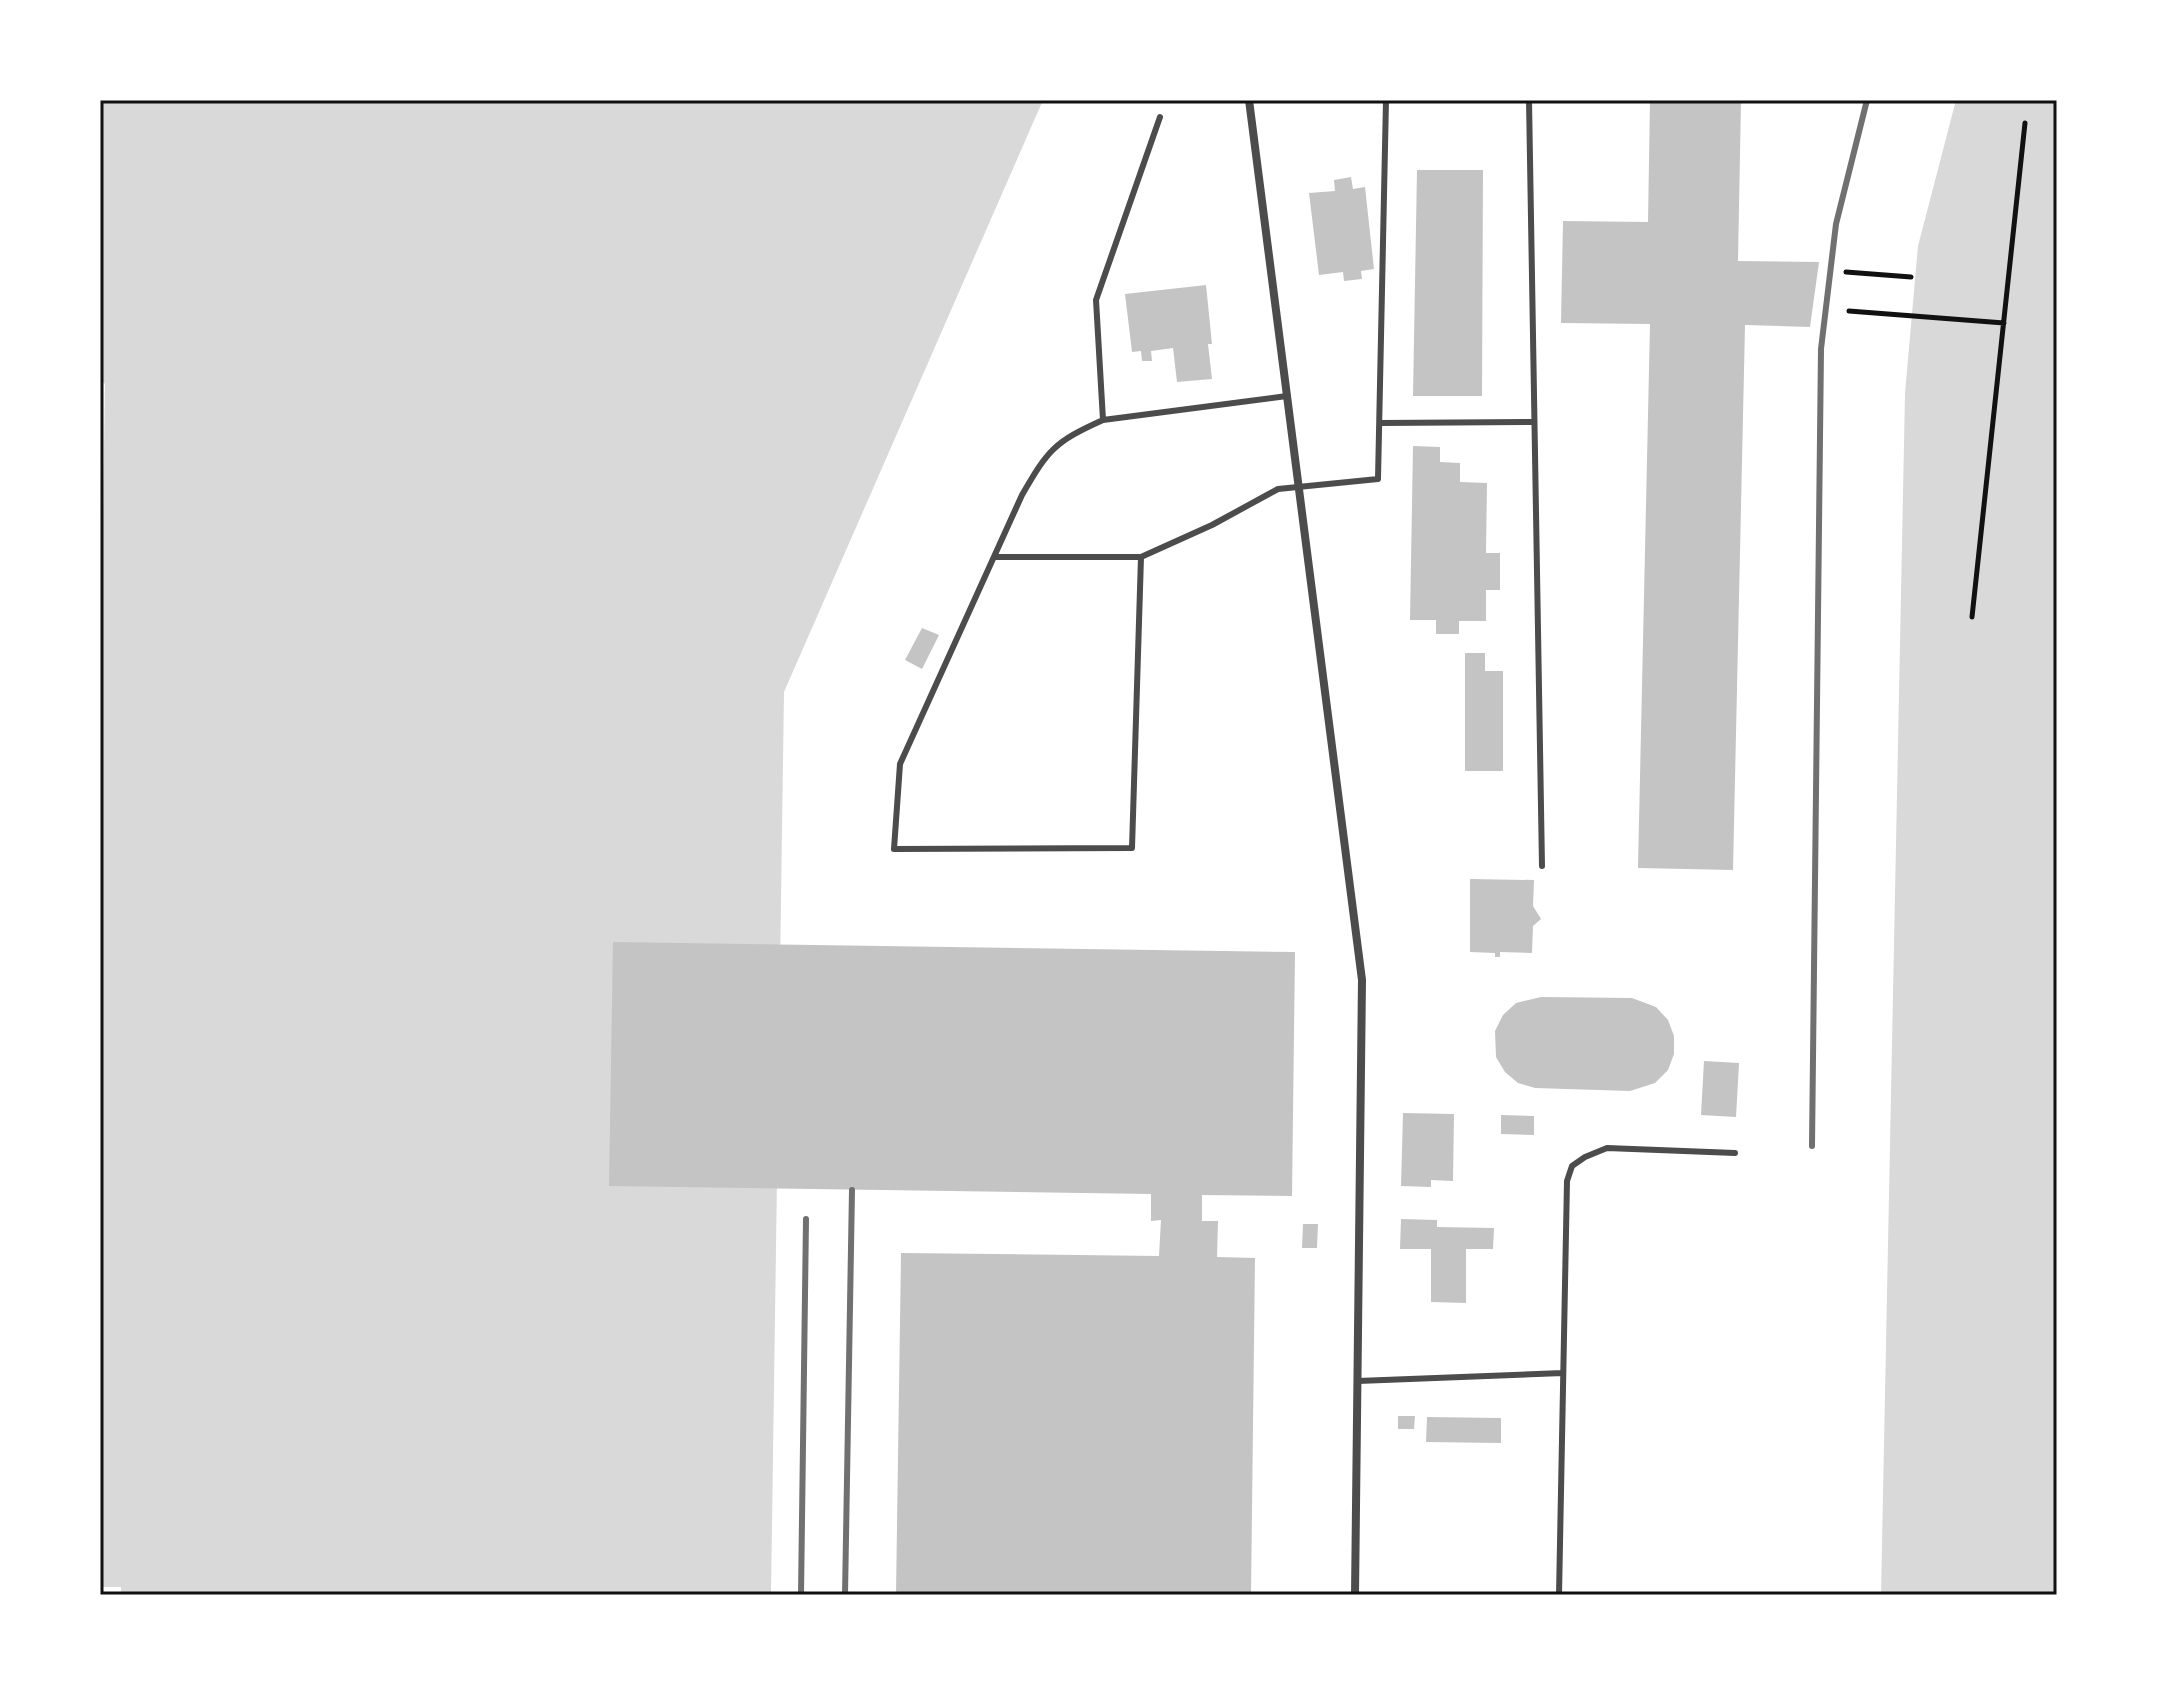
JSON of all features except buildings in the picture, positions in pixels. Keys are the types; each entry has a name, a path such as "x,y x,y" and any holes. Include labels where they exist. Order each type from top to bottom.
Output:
{"street":[{"path":"1249,100 1362,980 1355,1595"}],"lane":[{"path":"994,557 1141,557 1212,525 1278,489 1378,479 1386,100"},
{"path":"1529,100 1542,866"},
{"path":"1103,420 1096,300 1160,117"},
{"path":"1141,557 1132,848 894,849 900,764 1022,495 1045,455 1069,435 1103,420 1287,396"},
{"path":"1380,423 1534,422"},
{"path":"1559,1595 1567,1181 1572,1166 1607,1148 1735,1153"},
{"path":"1358,1381 1563,1373"}],"path":[{"path":"1972,617 2025,123"},
{"path":"1846,272 1911,277"},
{"path":"1849,311 2004,323"}],"shaded area":[{"path":"100,100 1043,100 784,692 771,1595 121,1595 121,1587 100,1587 100,718 105,384 100,379"},
{"path":"1956,100 2057,100 2057,1595 1881,1595 1905,393 1918,246"}],"railway":[{"path":"1812,1146 1821,349 1836,224 1867,100"},
{"path":"845,1595 852,1190"},
{"path":"801,1595 806,1219"}]}
